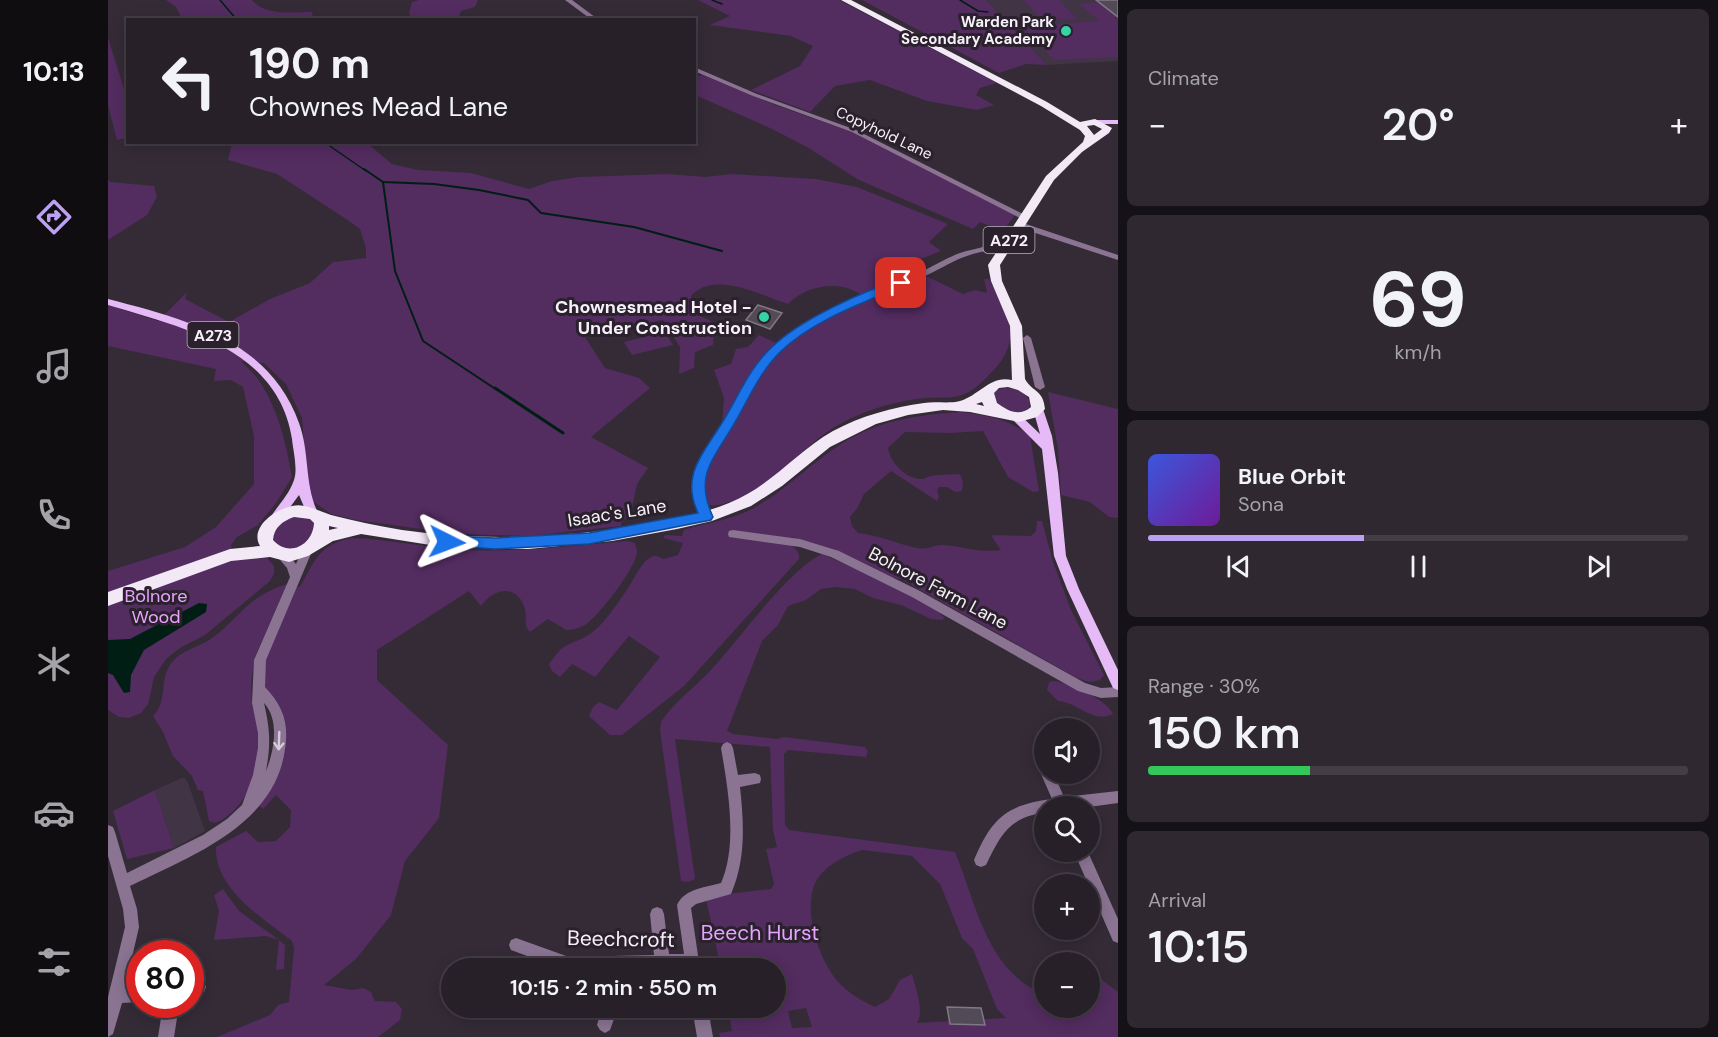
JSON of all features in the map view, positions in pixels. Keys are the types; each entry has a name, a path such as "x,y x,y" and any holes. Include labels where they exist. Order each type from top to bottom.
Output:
{"highway":[{"path":"845,0 1089,126 1093,133 1106,131"},
{"path":"1088,142 1089,126"},
{"name":"A272","path":"1022,386 1016,371 1018,336 1013,316 993,272 998,257 1050,178 1088,142 1106,131"},
{"path":"991,388 1008,383 1022,386 1034,394 1039,404 1038,409 1029,416 1009,416 991,406 986,396 991,388 1017,356"},
{"name":"Isaac's Lane","path":"960,406 991,388"},
{"name":"Isaac's Lane","path":"315,515 359,529 432,540 495,544 589,538 706,517 756,496 785,478 826,443 863,423 916,409 960,406 1009,416"},
{"path":"108,599 230,555 299,553 312,546 323,529 315,515 294,511 271,524 230,555"},
{"path":"271,524 266,542 276,552"},
{"name":"Isaac's Lane","path":"312,546 329,536 359,529"}],"main road":[{"path":"1089,126 1118,122"},
{"path":"1106,131 1118,127"},
{"name":"A273","path":"108,302 180,323 221,339 238,348 266,374 279,391 293,423 299,451 300,480 304,498 315,515"},
{"path":"1038,409 1046,436 1052,473 1060,556 1118,684"},
{"path":"1009,416 1046,446"},
{"path":"271,524 291,500 300,480"}],"street":[{"path":"568,0 593,18"},
{"name":"Copyhold Lane","path":"696,70 755,95 854,131 1022,221 1118,258"},
{"path":"706,517 699,501 696,484 704,461 747,387 776,350 806,327 852,303 923,274 958,256 987,251"},
{"path":"1027,338 1040,387"},
{"path":"1017,356 1033,360"},
{"name":"Bolnore Farm Lane","path":"733,534 800,543 835,554 916,594 1082,687 1101,693 1118,692"},
{"path":"122,883 232,824 261,792 274,770 280,740 274,707 259,689 260,660 312,546"},
{"path":"276,552 292,566 296,577"},
{"path":"692,958 684,905 692,898 726,889 732,879 736,860 733,782 727,748"},
{"path":"733,782 755,779"},
{"path":"1100,800 1118,797"},
{"path":"981,860 997,828 1008,818 1034,808"},
{"path":"108,1029 132,927 132,919 109,841"},
{"path":"1085,862 1118,936"},
{"path":"657,914 662,958"},
{"name":"Beechcroft","path":"516,945 552,958"},
{"path":"116,996 126,995"},
{"path":"166,1037 169,1018"},
{"path":"605,1025 607,1018"},
{"path":"702,1018 705,1037"}],"shaded area":[{"name":"Warden Park Secondary Academy","path":"986,0 1118,0 1118,61 1047,65"},
{"path":"199,603 207,604 206,612 144,650 131,675 130,692 124,693 113,675 108,673 108,640 130,639"},
{"path":"184,777 205,831 174,848 155,790"}],"green space":[{"path":"166,0 252,0 264,9 272,11 312,12 313,18 182,18 176,7"},
{"path":"478,0 475,7 461,11 458,18 411,18 409,13 412,2"},
{"path":"698,0 839,0 997,83 980,88 976,95 994,105 977,110 927,101 870,80 835,86 810,112 751,90 800,66 813,46 791,36 710,25 730,16"},
{"path":"862,0 986,0 1047,65 1026,64 999,73"},
{"path":"1024,0 1059,0 1077,19 1042,20"},
{"path":"1102,2 1118,17 1113,19 1118,19 1118,57 1054,60 1023,26 1099,21 1079,4"},
{"path":"108,38 126,95 126,138 117,140 108,105"},
{"path":"702,75 778,106 852,132 1015,215 1003,231 980,222 973,229 859,180 807,147 696,95 696,77"},
{"name":"Bolnore Wood","path":"232,144 368,144 392,164 418,170 471,173 529,189 552,181 579,177 667,174 706,177 731,174 816,179 857,187 948,224 929,242 941,251 908,264 920,272 861,295 843,287 823,287 804,293 788,304 738,287 712,285 701,289 691,296 694,313 715,323 713,345 695,352 694,368 679,374 680,347 663,320 585,337 605,368 639,378 650,388 591,437 648,468 637,484 631,513 621,523 621,526 529,536 458,534 356,520 331,514 311,500 307,483 302,418 286,384 264,363 241,361 257,378 276,413 292,477 276,503 258,525 237,537 231,545 234,560 267,558 274,566 274,574 270,581 205,635 180,648 166,659 154,677 148,704 141,713 129,718 119,717 108,710 108,571 185,547 216,527 254,484 254,436 243,387 231,380 214,381 216,369 108,346 108,305 158,321 187,292 185,299 229,322 270,299 310,283 333,262 366,258 366,248 360,229 346,219 277,174 228,160"},
{"path":"108,179 110,182 154,186 157,197 147,215 108,240"},
{"path":"926,276 963,294 975,290 987,293 984,279 989,279 1007,315 1010,327 1007,349 991,373 962,395 900,402 850,419 820,437 762,486 733,501 709,505 701,487 710,460 731,425 722,424 724,398 714,370 731,364 736,349 748,347 759,335 783,346 835,316"},
{"path":"665,332 673,345 632,355 624,342"},
{"path":"1005,388 1023,393 1030,402 1029,408 1017,412 998,407 993,394"},
{"path":"1048,392 1118,409 1118,518 1109,517 1090,502 1061,495 1058,449"},
{"path":"961,412 1005,422 1030,436 1039,491 1033,492 1008,477 983,431 905,432 888,448 892,459 900,469 910,476 921,479 934,475 960,474 963,482 962,491 955,492 947,487 939,487 937,501 891,471 864,494 850,517 852,526 858,533 917,548 945,545 994,551 1001,550 992,537 993,535 1031,536 1036,531 1037,521 1042,521 1053,562 1071,610 1104,675 1100,680 1089,682 1077,678 901,579 891,578 826,547 791,537 789,544 798,552 799,559 684,686 622,735 610,735 589,716 593,707 599,702 617,710 660,657 629,636 595,677 572,664 560,677 552,671 549,664 558,652 600,626 646,561 651,557 657,556 663,559 678,555 683,543 663,538 665,535 682,536 684,530 750,510 773,496 835,448 864,431 895,421"},
{"path":"290,516 311,518 317,528 305,546 288,550 274,545 272,534 277,525"},
{"path":"351,538 451,549 486,550 547,548 627,541 635,543 637,552 616,592 591,620 580,627 566,630 548,619 530,632 526,624 525,609 517,595 505,591 499,592 492,595 481,606 469,591 377,650 377,680 448,745 439,818 405,861 391,915 356,959 324,985 352,990 363,988 371,992 375,1001 396,1002 402,1009 400,1020 378,1037 217,1037 270,1015 278,1005 289,1002 294,948 292,941 255,913 232,889 223,876 216,847 246,831 258,842 276,841 290,827 291,810 276,795 263,809 257,804 270,790 281,714 264,684 263,671 270,646 297,587 300,587 314,562 324,550"},
{"name":"Beech Hurst","path":"822,554 905,591 935,609 945,618 931,619 901,605 873,598 855,589 836,587 821,589 806,600 788,606 778,625 762,641 727,731 733,734 777,739 784,737 865,747 868,751 866,757 788,750 784,754 785,825 789,830 955,852 975,908 992,945 1015,976 1031,988 1034,988 1034,1018 1100,1018 1100,978 1118,992 1118,1037 720,1037 719,1033 732,1031 730,1018 786,1018 786,958 719,958 706,899 709,896 771,889 774,884 766,849 777,847 773,830 770,747 675,739 695,879 688,882 681,881 660,730 661,722 710,671 794,575","holes":["862,850 912,856 940,884 962,938 973,949 997,1009 1006,1018 917,1023 920,1005 912,974 900,980 889,999 875,1007 856,997 840,984 826,964 816,939 811,913 813,889 821,875 840,859","806,1008 812,1027 792,1028 788,1011"]},
{"path":"287,584 254,663 251,697 260,743 256,771 245,796 237,807 215,823 209,821 203,791 198,790 192,776 173,756 153,716 162,698 167,671 174,660 212,638 253,601"},
{"path":"1054,681 1087,693 1103,703 1113,714 1092,715 1058,701 1047,690 1049,682"},
{"path":"155,790 174,848 127,859 113,811"},
{"path":"223,889 239,911 279,940 266,936 214,940 219,911 214,895"},
{"path":"279,940 285,945 284,969 276,970"}],"building":[{"path":"1096,0 1118,0 1118,17"},
{"name":"Chownesmead Hotel - Under Construction","path":"758,305 782,313 770,329 746,320"},
{"path":"947,1007 981,1008 985,1025 950,1024"}],"waterway":[{"path":"220,0 235,18"},
{"path":"712,0 722,4"},
{"path":"960,0 978,11 988,12"},
{"path":"327,144 366,171"},
{"path":"364,169 383,182"},
{"path":"383,182 434,184 479,190 528,200 541,213 634,227 722,251"},
{"path":"383,182 395,271 423,341 497,390"},
{"path":"495,388 563,433"}],"place":[{"name":"Warden Park Secondary Academy","path":"1066,31"},
{"name":"Chownesmead Hotel - Under Construction","path":"764,317"}],"route":[{"path":"447,542 495,544 589,538 706,517 697,494 696,484 699,473 747,387 762,366 789,338 806,327 852,303 901,283"}]}
